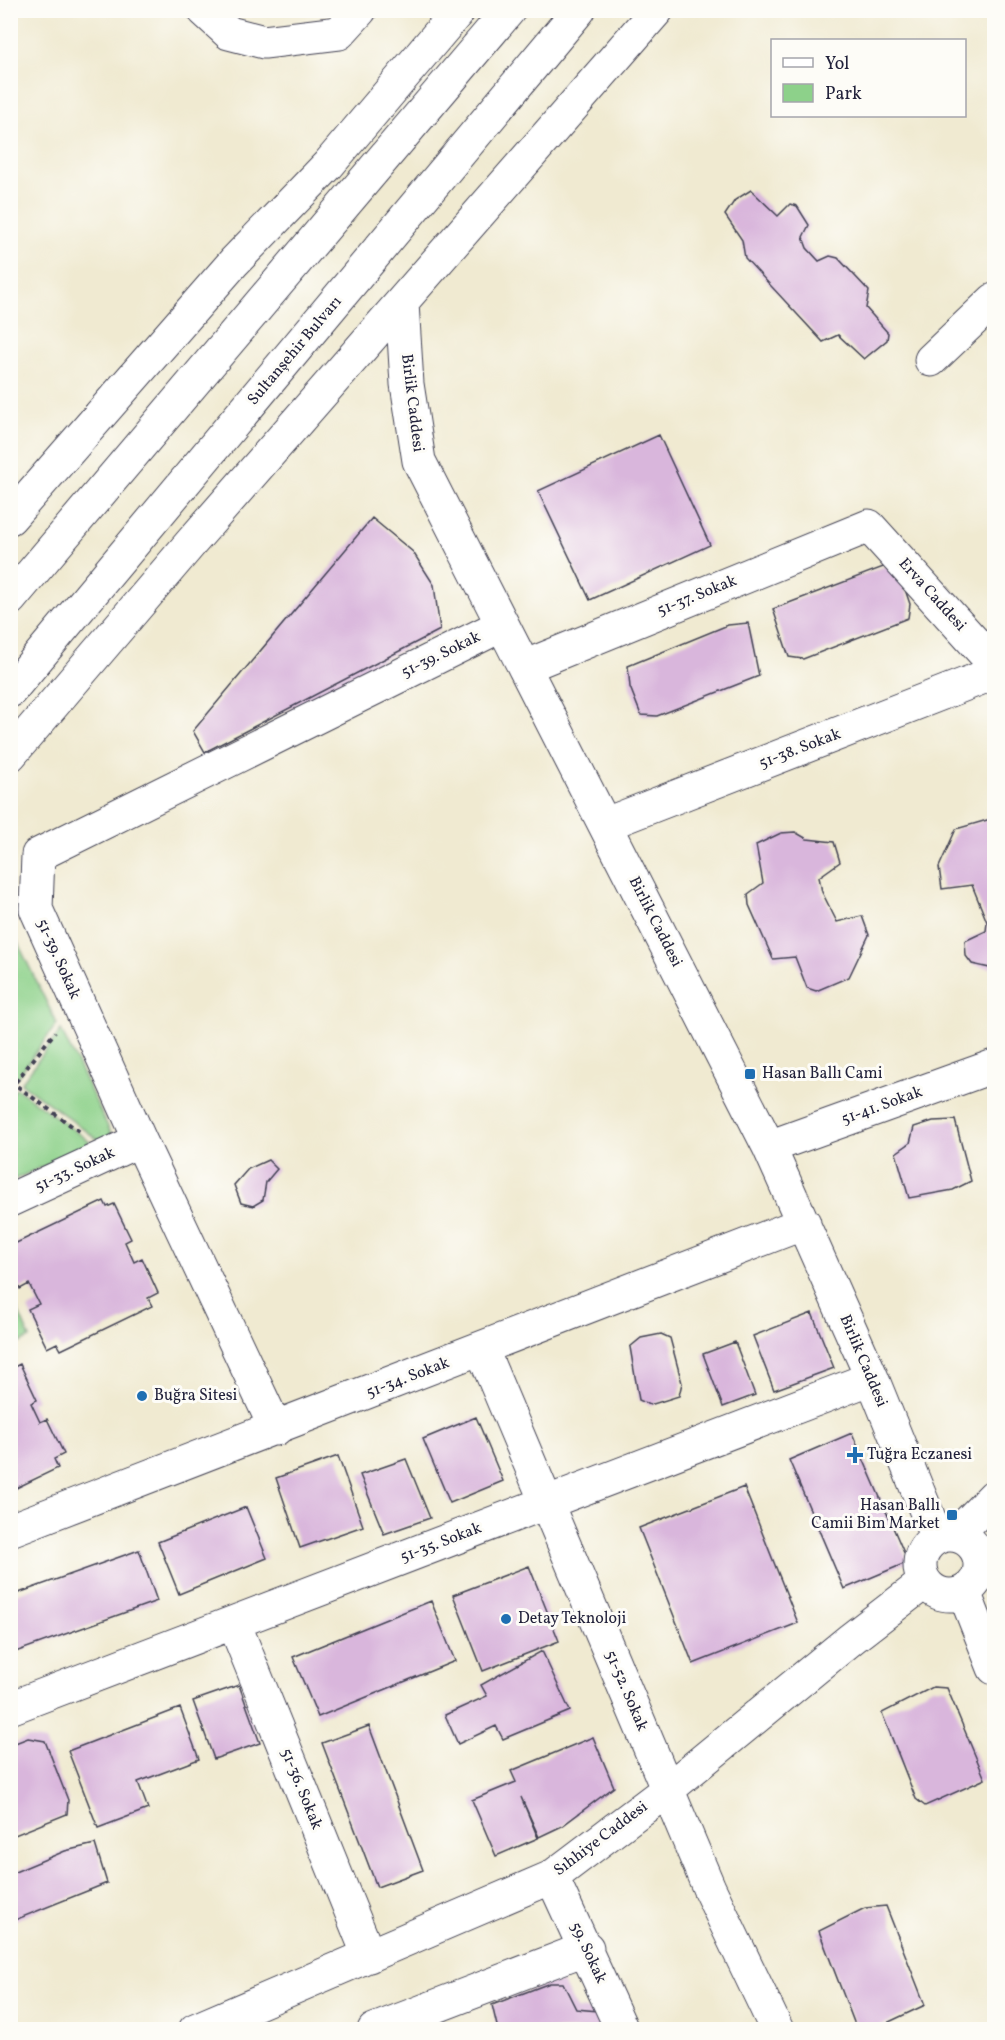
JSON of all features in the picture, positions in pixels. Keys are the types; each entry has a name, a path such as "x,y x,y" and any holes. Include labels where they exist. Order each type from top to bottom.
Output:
{"main road":[{"path":"204,10 229,33 264,42 339,33 360,10"},
{"path":"10,518 234,262 328,165 459,10"},
{"path":"10,599 509,10"},
{"name":"Sultanşehir Bulvarı","path":"10,691 579,10"},
{"path":"10,755 190,544 657,10"},
{"path":"932,360 994,300"},
{"name":"Birlik Caddesi","path":"402,303 407,384 419,461 769,1147 872,1378 946,1536"},
{"name":"Erva Caddesi","path":"869,526 994,664"},
{"name":"51-37. Sokak","path":"524,667 869,526"},
{"name":"51-39. Sokak","path":"276,1429 140,1140 36,909 38,855 502,625"},
{"name":"51-38. Sokak","path":"606,825 994,673"},
{"name":"51-41. Sokak","path":"769,1147 994,1066"},
{"name":"51-33. Sokak","path":"10,1200 140,1140"},
{"name":"51-34. Sokak","path":"10,1530 482,1350 804,1223"},
{"name":"51-52. Sokak","path":"482,1350 709,1888 777,2030"},
{"name":"51-35. Sokak","path":"10,1708 872,1378"},
{"path":"946,1536 972,1544 987,1553 978,1579 964,1592 945,1595 936,1592 926,1582 920,1569 920,1560 929,1543 946,1536 994,1496"},
{"name":"Sıhhiye Caddesi","path":"195,2030 552,1877 667,1790 851,1639 926,1582"},
{"path":"964,1592 994,1668"},
{"name":"51-36. Sokak","path":"234,1623 369,1956"},
{"name":"59. Sokak","path":"552,1877 587,1948 622,2030"},
{"path":"374,2030 587,1948"}],"path":[{"path":"10,1089 57,1030"},
{"path":"13,1083 109,1154"}],"green space":[{"path":"13,933 57,1024 16,1079 10,1075 14,1053 10,1027"},
{"path":"61,1030 112,1135 100,1141 21,1083"},
{"path":"16,1088 93,1144 11,1181 11,1095"},
{"path":"11,1295 30,1338 10,1347"}],"building":[{"path":"751,190 778,216 790,204 797,206 809,225 803,237 807,248 819,261 830,256 838,258 869,291 866,308 888,333 887,340 864,359 838,335 823,342 745,258 742,240 725,215 735,200"},
{"path":"659,435 710,545 590,600 538,491"},
{"path":"372,518 413,552 434,585 440,630 205,752 193,731"},
{"path":"891,564 899,572 910,604 908,618 803,659 789,657 773,609"},
{"path":"748,623 759,676 657,716 641,715 630,687 628,666 728,625"},
{"path":"994,818 994,969 972,964 966,956 965,941 986,931 987,922 972,885 942,889 939,867 956,829"},
{"path":"795,832 807,839 834,842 840,862 819,877 822,892 837,922 862,916 869,935 849,977 816,991 807,988 795,957 773,959 749,905 748,894 763,883 756,845 781,833"},
{"path":"955,1120 971,1181 953,1190 909,1198 896,1153 910,1143 914,1127 933,1121"},
{"path":"268,1160 277,1169 266,1182 263,1200 253,1206 241,1203 234,1185 248,1169"},
{"path":"104,1201 107,1207 114,1204 131,1239 125,1242 134,1262 142,1258 158,1293 148,1298 152,1306 61,1350 57,1343 47,1348 28,1309 39,1304 29,1284 20,1289 10,1270 10,1246"},
{"path":"812,1313 834,1368 774,1390 753,1336"},
{"path":"661,1334 670,1338 682,1383 679,1396 650,1405 639,1400 630,1347 641,1338"},
{"path":"735,1342 755,1395 723,1407 703,1354"},
{"path":"10,1363 12,1368 20,1364 37,1400 31,1403 40,1422 47,1419 64,1454 54,1459 58,1468 10,1491"},
{"path":"476,1417 503,1481 450,1503 423,1439"},
{"path":"852,1433 908,1562 844,1589 789,1460"},
{"path":"338,1456 363,1526 300,1548 276,1478"},
{"path":"406,1459 430,1518 384,1534 360,1475"},
{"path":"744,1487 798,1623 693,1664 639,1528"},
{"path":"246,1507 267,1558 179,1594 158,1542"},
{"path":"139,1550 157,1601 10,1654 10,1596"},
{"path":"529,1566 559,1641 483,1671 453,1595"},
{"path":"431,1601 455,1661 318,1717 293,1657"},
{"path":"542,1651 570,1711 503,1739 496,1726 458,1744 445,1715 487,1696 481,1685"},
{"path":"239,1685 260,1743 214,1759 193,1701"},
{"path":"933,1687 947,1688 985,1779 925,1806 916,1799 882,1713"},
{"path":"180,1708 199,1759 138,1782 148,1809 98,1828 68,1751"},
{"path":"369,1726 423,1870 377,1887 322,1743"},
{"path":"593,1737 614,1787 562,1826 539,1837 521,1797 538,1838 496,1856 472,1800 516,1782 511,1771"},
{"path":"28,1738 45,1741 68,1800 67,1814 10,1837 10,1745"},
{"path":"95,1844 107,1883 10,1922 10,1874 65,1851"},
{"path":"886,1906 925,2005 872,2030 857,2030 819,1931 865,1908"},
{"path":"550,1983 563,1983 576,2009 598,2011 605,2030 498,2030 492,2005"}],"place":[{"name":"Hasan Ballı Cami","path":"750,1074"},
{"name":"Buğra Sitesi","path":"142,1396"},
{"name":"Tuğra Eczanesi","path":"855,1455"},
{"name":"Hasan Ballı Camii Bim Market","path":"952,1515"},
{"name":"Detay Teknoloji","path":"506,1619"}]}
